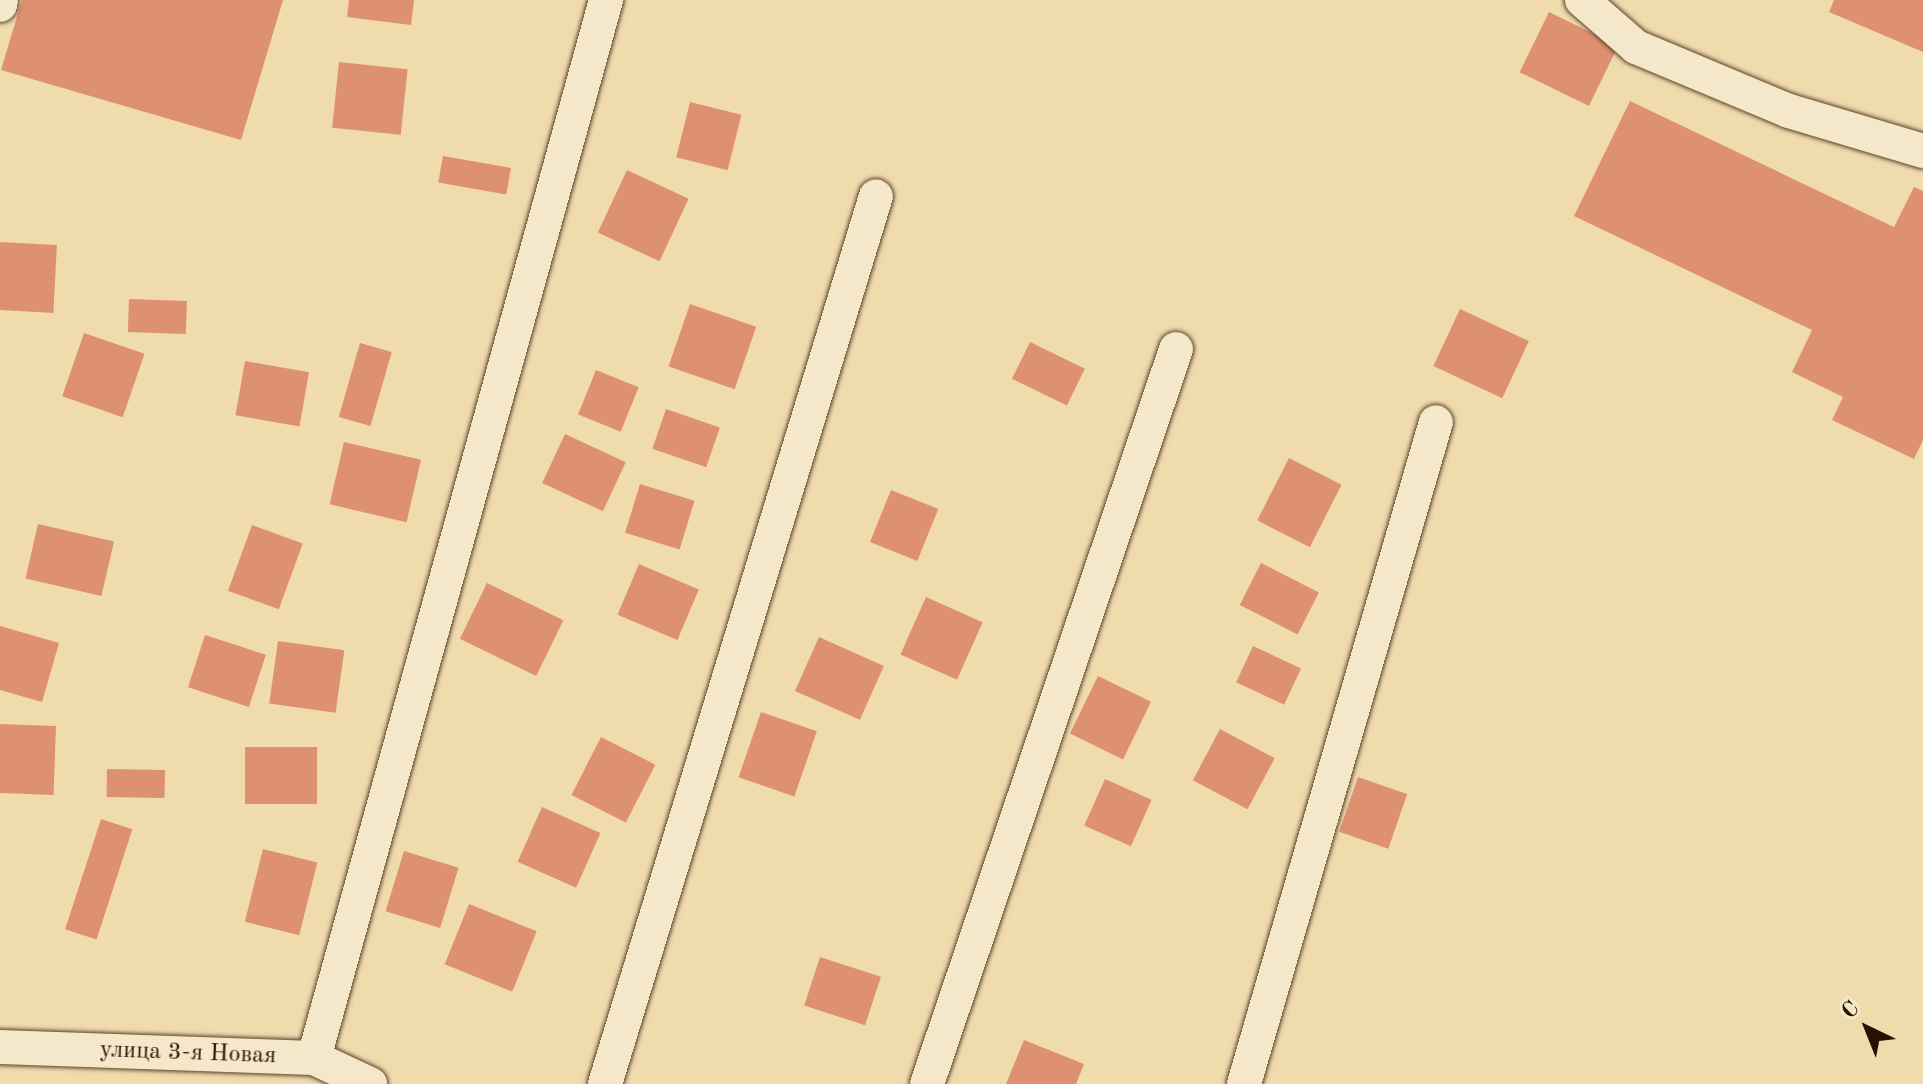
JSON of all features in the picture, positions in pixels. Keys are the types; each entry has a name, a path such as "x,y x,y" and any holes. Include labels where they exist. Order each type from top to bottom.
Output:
{"street":[{"path":"314,1058 606,0"},
{"path":"1582,0 1636,47 1789,111 1923,151"},
{"path":"605,1084 876,196"},
{"path":"927,1084 1176,349"},
{"path":"1244,1084 1436,422"},
{"name":"улица 3-я Новая","path":"0,1047 314,1058 370,1084"}],"building":[{"path":"22,0 283,0 241,140 1,70"},
{"path":"349,0 414,0 411,25 347,17"},
{"path":"1834,0 1923,0 1923,52 1829,12"},
{"path":"1549,12 1618,46 1589,106 1520,72"},
{"path":"339,62 408,69 401,135 332,128"},
{"path":"1630,101 1894,227 1914,187 1923,191 1923,440 1914,459 1832,420 1843,397 1792,372 1812,330 1574,216"},
{"path":"690,102 741,115 728,170 676,157"},
{"path":"443,156 511,168 506,195 438,183"},
{"path":"627,170 689,199 659,261 598,233"},
{"path":"0,242 57,245 53,313 0,310"},
{"path":"129,299 187,301 186,334 128,332"},
{"path":"690,304 756,327 735,389 669,366"},
{"path":"1460,309 1529,341 1502,398 1433,366"},
{"path":"84,333 145,354 123,417 62,396"},
{"path":"1030,342 1085,369 1067,406 1012,379"},
{"path":"360,343 392,352 370,426 339,417"},
{"path":"245,361 309,372 299,426 235,415"},
{"path":"596,370 639,387 621,432 578,415"},
{"path":"666,409 720,428 706,467 652,449"},
{"path":"565,434 626,462 603,511 542,483"},
{"path":"344,442 421,460 407,522 330,504"},
{"path":"1289,458 1342,485 1310,547 1257,520"},
{"path":"640,484 695,501 680,549 625,533"},
{"path":"891,490 938,509 917,561 870,542"},
{"path":"38,524 114,542 101,596 25,579"},
{"path":"252,525 303,543 279,609 228,591"},
{"path":"1261,563 1319,593 1298,634 1240,605"},
{"path":"639,564 699,589 677,640 618,615"},
{"path":"487,583 563,620 536,676 460,639"},
{"path":"926,597 983,622 957,680 900,655"},
{"path":"0,626 59,643 42,702 0,690"},
{"path":"205,635 266,655 249,707 188,687"},
{"path":"819,637 884,666 860,720 795,691"},
{"path":"278,641 344,650 336,713 269,703"},
{"path":"1253,646 1301,668 1284,705 1236,682"},
{"path":"1098,676 1151,702 1123,759 1070,734"},
{"path":"761,712 817,731 794,796 739,777"},
{"path":"0,724 56,726 54,795 0,793"},
{"path":"1220,729 1275,758 1248,809 1193,780"},
{"path":"601,737 655,765 626,823 571,795"},
{"path":"245,747 317,747 317,804 245,804"},
{"path":"107,769 165,770 165,798 107,797"},
{"path":"1358,777 1407,794 1388,849 1339,832"},
{"path":"1105,779 1152,800 1131,846 1084,826"},
{"path":"542,807 600,833 576,888 518,862"},
{"path":"101,819 132,829 97,940 65,929"},
{"path":"263,849 317,863 299,935 245,922"},
{"path":"404,851 459,868 440,928 386,911"},
{"path":"469,904 537,931 512,992 445,964"},
{"path":"820,957 881,977 865,1025 804,1006"},
{"path":"1024,1040 1084,1064 1076,1084 1006,1084"}]}
